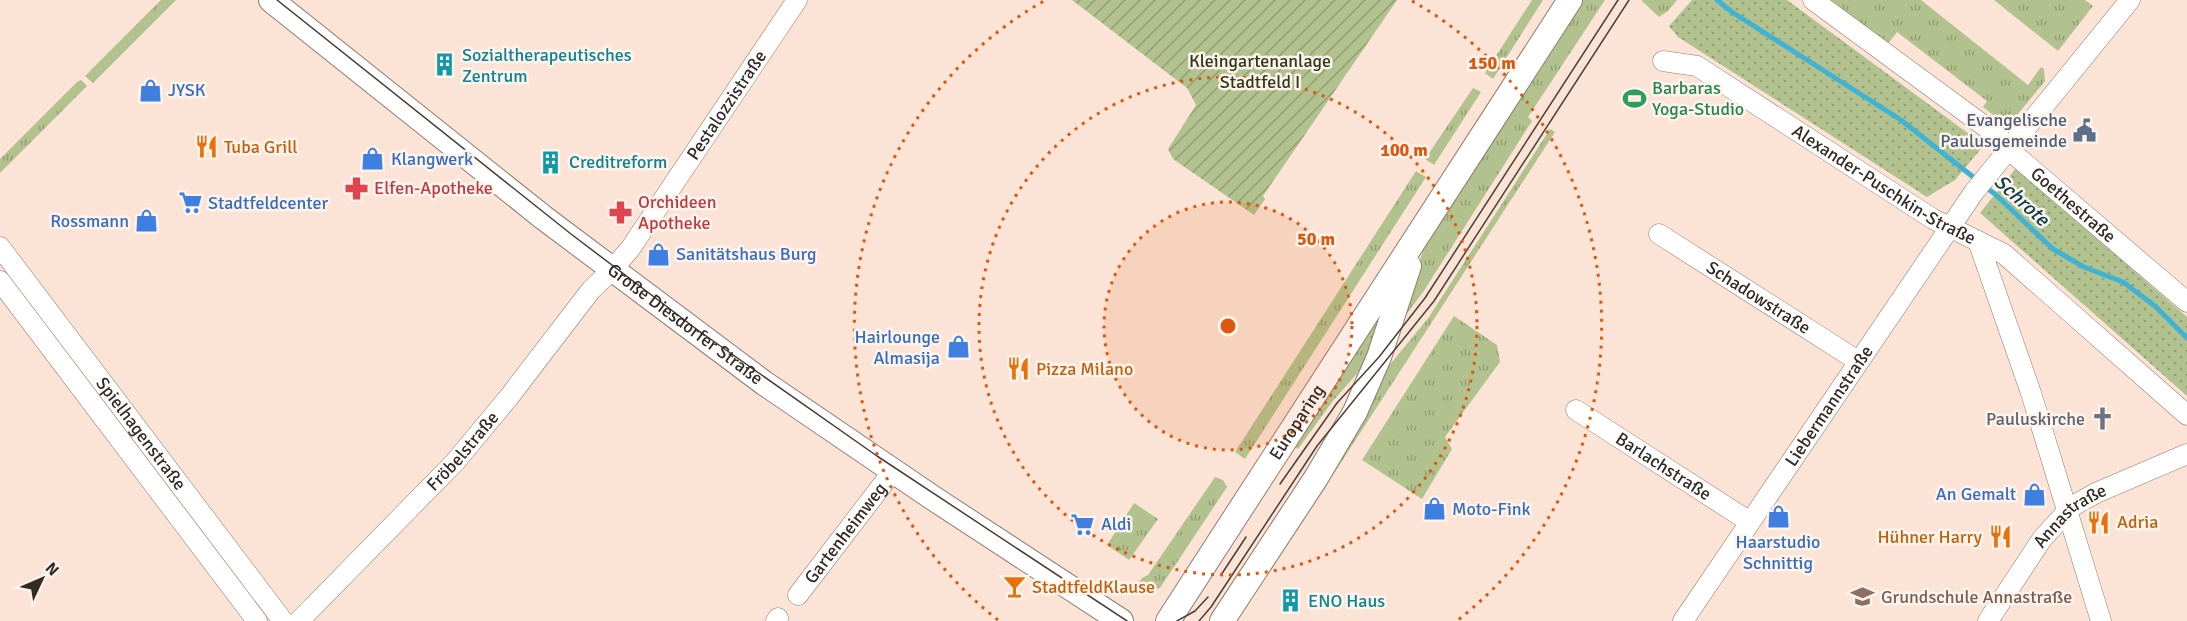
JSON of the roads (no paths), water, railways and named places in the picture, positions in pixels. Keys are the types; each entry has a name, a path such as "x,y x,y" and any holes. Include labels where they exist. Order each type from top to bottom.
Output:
{"main road":[{"name":"Große Diesdorfer Straße","path":"271,0 544,218 764,383 1121,621"},
{"name":"Europaring","path":"1168,621 1570,0"},
{"name":"Europaring","path":"1222,621 1316,478 1355,412 1379,357 1412,258 1427,222"}],"street":[{"name":"Pestalozzistraße","path":"613,269 637,238 797,0"},
{"name":"Goethestraße","path":"1813,0 1998,136 2008,149 2187,302"},
{"name":"Liebermannstraße","path":"1683,621 1974,192 2130,0"},
{"name":"Alexander-Puschkin-Straße","path":"1663,61 1697,66 1934,219 1978,241 2031,393 2102,621"},
{"name":"Schadowstraße","path":"1659,234 1858,361"},
{"path":"1978,241 2004,254 2187,415"},
{"name":"Spielhagenstraße","path":"0,247 283,621"},
{"name":"Fröbelstraße","path":"299,621 455,462 515,390 591,290 613,269"},
{"name":"Spielhagenstraße","path":"0,280 257,621"},
{"name":"Barlachstraße","path":"1576,410 1750,522"},
{"name":"Annastraße","path":"1988,621 2042,539 2068,510 2096,493 2187,454"},
{"name":"Gartenheimweg","path":"798,594 893,471"}],"waterway":[{"name":"Schrote","path":"1717,0 1732,12 1901,120 1996,195 2053,249 2084,267 2123,282 2155,306 2187,338"}],"tram line":[{"path":"277,0 571,234 699,331 877,456 1127,621"},
{"path":"1280,484 1337,403 1379,357 1425,298 1618,0"},
{"path":"1199,621 1211,607 1317,446 1434,301 1629,0"},
{"path":"1221,575 1246,537"},
{"path":"1177,621 1195,611 1208,597"}],"place":[{"name":"Sozialtherapeutisches Zentrum","path":"444,65"},
{"name":"JYSK","path":"150,90"},
{"name":"Barbaras Yoga-Studio","path":"1634,98"},
{"name":"Evangelische Paulusgemeinde","path":"2085,130"},
{"name":"Tuba Grill","path":"206,147"},
{"name":"Klangwerk","path":"373,159"},
{"name":"Creditreform","path":"551,162"},
{"name":"Elfen-Apotheke","path":"356,188"},
{"name":"Stadtfeldcenter","path":"190,203"},
{"name":"Orchideen Apotheke","path":"620,212"},
{"name":"Rossmann","path":"147,221"},
{"name":"Sanitätshaus Burg","path":"658,254"},
{"name":"Hairlounge Almasija","path":"958,347"},
{"name":"Pizza Milano","path":"1018,369"},
{"name":"Pauluskirche","path":"2103,419"},
{"name":"An Gemalt","path":"2034,494"},
{"name":"Moto-Fink","path":"1434,509"},
{"name":"Haarstudio Schnittig","path":"1778,516"},
{"name":"Adria","path":"2099,522"},
{"name":"Aldi","path":"1083,524"},
{"name":"Hühner Harry","path":"2000,537"},
{"name":"StadtfeldKlause","path":"1014,587"},
{"name":"Grundschule Annastraße","path":"1863,597"},
{"name":"ENO Haus","path":"1290,601"}],"park label":[{"name":"Kleingartenanlage Stadtfeld I","path":"1260,71"}]}
